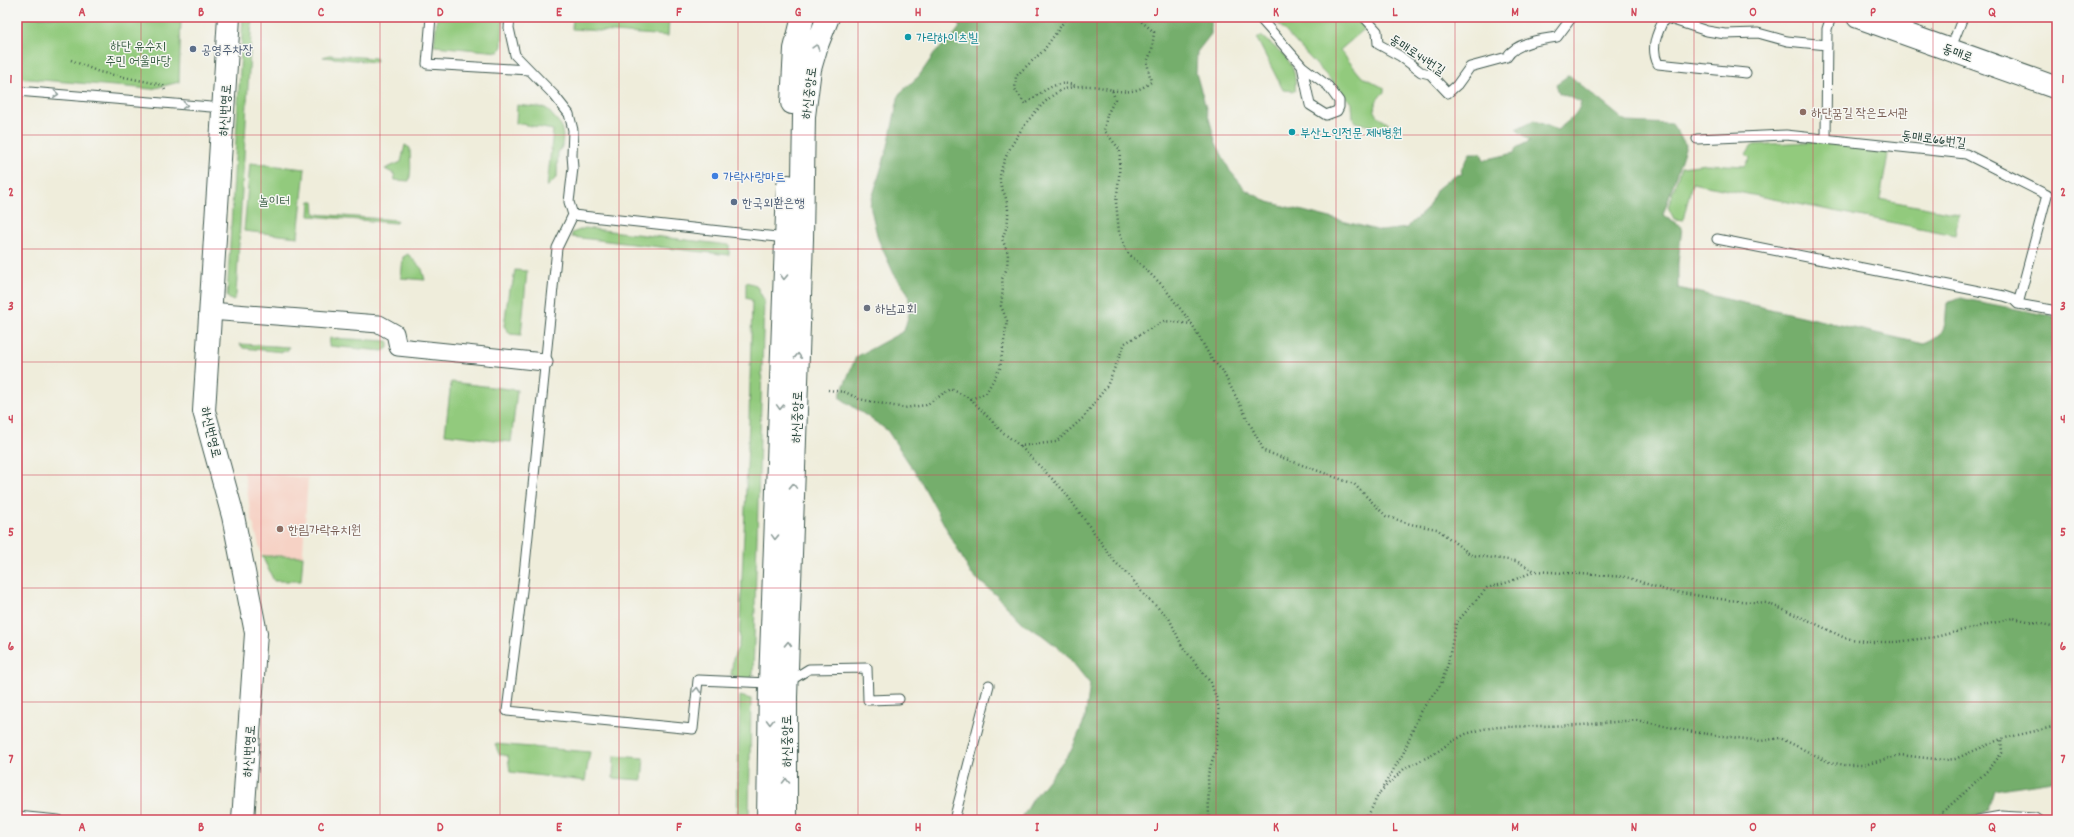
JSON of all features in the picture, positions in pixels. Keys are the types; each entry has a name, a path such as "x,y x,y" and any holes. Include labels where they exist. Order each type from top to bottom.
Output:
{"street":[{"name":"하신번영로","path":"229,17 204,410 233,516 256,633 243,820"},
{"name":"하신중앙로","path":"768,820 778,683 794,239 795,49 803,17"},
{"name":"하신중앙로","path":"794,239 805,101 817,45 828,17"},
{"name":"동매로","path":"1858,17 2057,88"},
{"path":"210,311 379,324 395,333 398,347 544,362"},
{"name":"하신중앙로","path":"778,683 786,820"}],"lane":[{"path":"431,17 427,64 529,70"},
{"path":"510,17 509,28 514,54 554,95 569,114 573,130 573,168 569,202 573,214 557,248 544,362 524,575 507,711 693,728 698,680 778,683 809,669 867,668 868,700 899,699"},
{"path":"1259,17 1302,66 1328,86 1336,96 1340,107 1337,111 1326,115 1310,105 1302,66"},
{"name":"동매로44번길","path":"1364,17 1377,31 1378,44 1400,56 1421,72 1430,74 1448,93 1457,85 1470,67 1507,57 1510,52 1522,45 1557,37 1572,17"},
{"path":"1746,73 1658,64 1654,56 1653,45 1664,17 1707,31 1725,34 1758,33 1788,41 1827,45"},
{"path":"1697,139 1786,135 1826,139 1827,29 1831,17"},
{"path":"1950,50 1963,17"},
{"path":"17,91 224,108"},
{"name":"동매로66번길","path":"1826,139 1966,154 2047,195 2018,304"},
{"path":"573,214 794,239"},
{"path":"1718,239 2004,296 2013,299 2018,304 2057,311"},
{"path":"954,820 989,685"},
{"path":"17,816 58,820"},
{"path":"1978,820 2001,816 2035,818 2038,820"}],"path":[{"path":"1067,17 1044,50 1016,76 1015,89 1025,104 1056,84 1065,82 1076,86"},
{"path":"971,399 986,393 1000,368 1003,342 1007,330 1007,321 1001,306 1003,288 1002,279 1007,268 1008,253 1002,239 1008,225 1009,210 1000,181 1002,167 1015,138 1027,122 1050,97 1060,91 1076,86 1094,85 1125,92 1142,89 1151,82 1147,62 1152,50 1154,32 1136,17"},
{"path":"71,60 99,72 163,85 166,94"},
{"path":"1112,90 1115,99 1108,115 1104,130 1120,150 1119,178 1116,193 1119,232 1127,252 1162,285 1192,324 1212,360 1222,370 1264,451 1354,484 1386,516 1410,524 1437,529 1471,555 1516,561 1535,571 1626,577 1668,591 1727,600 1767,603 1845,638 1870,642 1895,642 1935,637 2013,618 2057,627"},
{"path":"1020,446 1056,442 1083,418 1107,386 1125,342 1164,321 1192,324"},
{"path":"828,390 845,392 859,399 904,408 926,405 951,389 971,399 1000,430 1020,446 1064,491 1115,562 1130,576 1144,595 1168,618 1182,646 1211,683 1217,700 1219,712 1216,749 1208,774 1209,820"},
{"path":"1368,820 1369,814 1380,792 1398,765 1420,712 1441,684 1448,664 1456,623 1487,588 1509,582 1535,571"},
{"path":"1380,792 1405,768 1434,754 1451,742 1477,730 1498,727 1582,725 1636,720 1673,728 1760,741 1780,738 1829,762 1845,765 1864,765 1900,755 1944,760 1955,759 2001,739 2057,726"},
{"path":"1933,820 1990,768 2002,753 2001,739"},
{"path":"1359,820 1369,814"},
{"path":"1525,820 1548,820"}],"shaded area":[{"path":"244,472 308,478 301,581 274,581 262,556 251,515"}],"green space":[{"name":"하단 유수지 주민 어울마당","path":"17,17 181,17 179,82 151,89 17,78"},
{"path":"243,17 252,17 236,295 233,301 227,297"},
{"path":"437,17 503,17 502,46 499,52 434,46"},
{"path":"573,17 669,17 668,36 572,29"},
{"path":"951,17 1217,17 1211,22 1211,34 1197,52 1196,73 1216,143 1230,171 1246,190 1268,202 1381,231 1406,228 1427,209 1437,189 1453,176 1462,174 1461,169 1470,153 1481,153 1484,160 1514,153 1516,148 1530,141 1516,129 1534,120 1557,130 1565,124 1578,110 1581,102 1559,93 1556,84 1569,75 1626,122 1672,124 1686,145 1663,215 1682,227 1678,263 1678,288 1924,344 1932,341 1941,333 1945,323 1947,303 1960,298 2057,317 2057,768 2052,781 1994,790 1988,810 1968,820 1021,820 1033,799 1071,751 1085,719 1090,684 1066,654 1042,635 1022,623 997,596 971,574 919,478 887,430 839,397 856,357 904,331 910,310 908,293 894,274 878,239 870,205 888,146 899,94 919,76 937,50 951,39 960,27"},
{"path":"1272,17 1360,17 1368,26 1340,50 1361,76 1384,88 1384,92 1375,104 1376,114 1397,129 1394,133 1356,122 1353,118 1352,103"},
{"path":"1261,36 1282,53 1291,65 1294,73 1295,91 1283,90 1257,39"},
{"path":"329,55 376,58 377,61 323,57"},
{"path":"517,105 546,108 561,125 563,136 562,147 558,152 557,177 547,187 553,130 516,123"},
{"path":"1826,141 1889,149 1880,199 1959,214 1955,235 1692,183 1683,220 1674,219 1668,207 1681,167 1707,164 1745,166 1750,158 1746,154 1752,145"},
{"path":"405,145 410,148 411,169 409,181 395,180 394,174 385,169 401,162"},
{"name":"놀이터","path":"250,163 305,169 298,237 244,231"},
{"path":"310,201 314,201 315,214 397,220 396,223 309,216"},
{"path":"585,228 729,245 729,255 572,237 572,233"},
{"path":"408,254 422,269 425,280 401,278 403,257"},
{"path":"515,270 527,271 521,335 510,334 504,326 509,289 512,287"},
{"path":"746,282 756,285 764,300 753,674 749,680 731,675 733,659 739,645 749,421 752,300 746,298"},
{"path":"330,338 388,341 388,348 383,351 329,346"},
{"path":"240,344 289,347 288,350 283,352 243,348"},
{"path":"451,382 517,390 511,442 445,434"},
{"path":"262,556 303,556 301,581 274,581"},
{"path":"740,696 751,699 749,820 737,820"},
{"path":"495,744 590,752 585,781 510,772 508,756 499,754"},
{"path":"614,756 644,758 642,780 613,778"}],"place":[{"name":"가락하이츠빌","path":"908,37"},
{"name":"공영주차장","path":"193,49"},
{"name":"하단꿈길 작은도서관","path":"1803,112"},
{"name":"부산노인전문 제4병원","path":"1292,132"},
{"name":"가락사랑마트","path":"715,176"},
{"name":"한국외환은행","path":"734,202"},
{"name":"하남교회","path":"867,308"},
{"name":"한림가락유치원","path":"280,529"}]}
